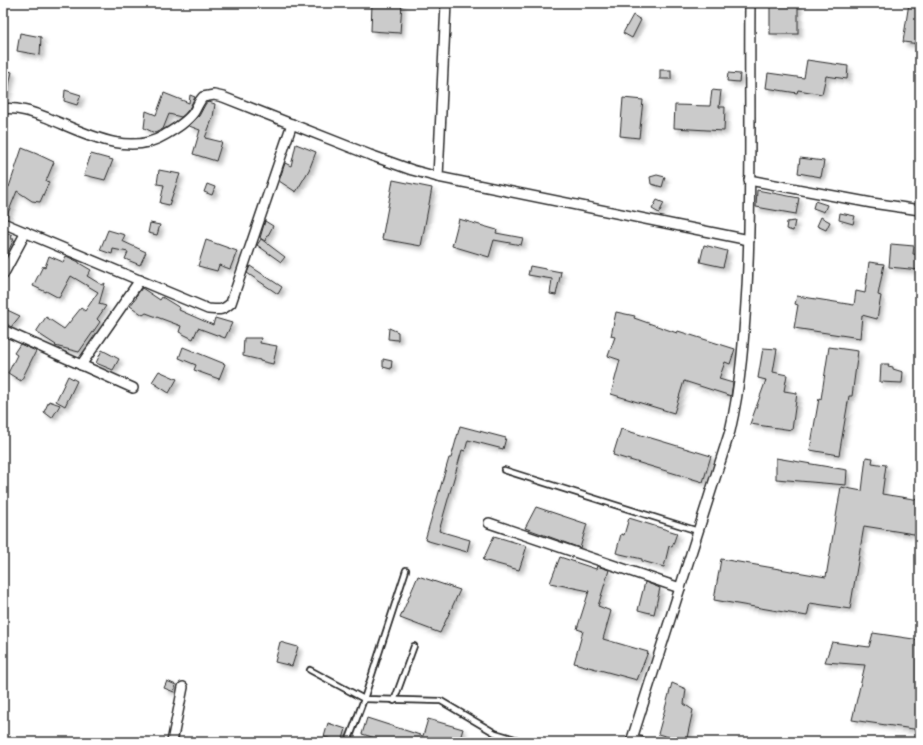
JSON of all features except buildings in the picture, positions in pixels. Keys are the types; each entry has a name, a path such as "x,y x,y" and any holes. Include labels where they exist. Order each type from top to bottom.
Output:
{"street":[{"path":"438,178 446,3"},
{"path":"642,742 632,741 730,431 738,394 745,326 749,240 750,3"},
{"path":"3,109 8,108 30,111 104,140 119,143 146,142 164,136 194,112 201,99 207,95 214,95 223,97 370,155 438,178 749,240"},
{"path":"3,223 208,309 220,310 232,303 292,124"},
{"path":"749,180 872,203 920,210"},
{"path":"3,276 26,232"},
{"path":"81,365 140,280"},
{"path":"3,330 133,388"},
{"path":"489,523 680,588"},
{"path":"172,742 183,687"}],"lane":[{"path":"504,470 698,531"},
{"path":"348,742 364,699 406,570"},
{"path":"394,701 414,646"},
{"path":"310,670 364,699 394,701 441,701 495,733 524,742"}]}
